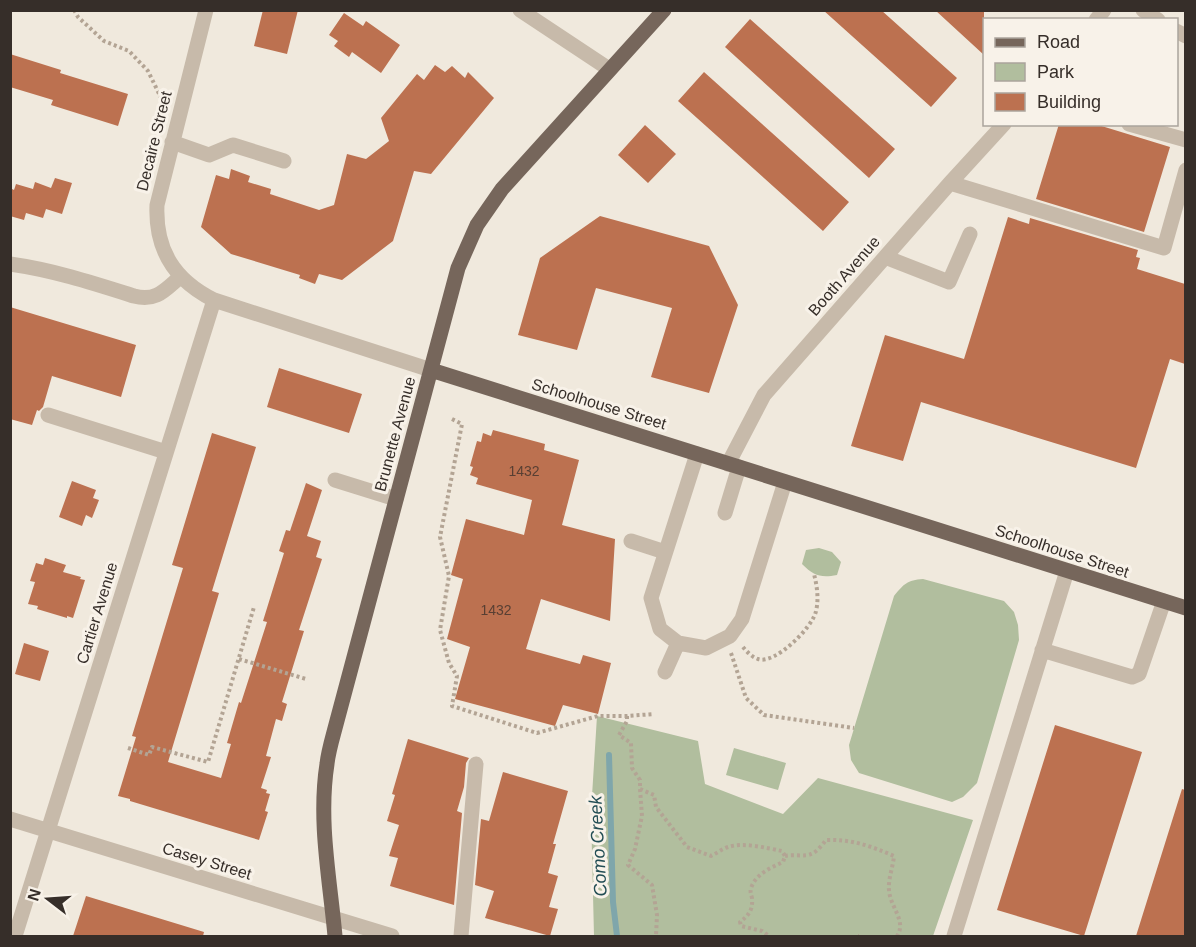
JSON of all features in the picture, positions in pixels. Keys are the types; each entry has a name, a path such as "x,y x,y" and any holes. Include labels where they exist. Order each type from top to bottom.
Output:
{"main road":[{"name":"Brunette Avenue","path":"335,936 324,818 327,765 458,268 477,225 502,189 664,10"},
{"name":"Schoolhouse Street","path":"431,370 1185,608"}],"street":[{"name":"Decaire Street","path":"180,277 164,249 157,219 158,197 206,10"},
{"path":"520,10 609,69"},
{"name":"Booth Avenue","path":"725,513 734,466 764,395 1002,126"},
{"path":"1137,126 1185,140"},
{"path":"172,142 209,155 232,145 284,161"},
{"path":"950,183 1164,248 1185,170"},
{"path":"885,257 949,282 970,234"},
{"path":"10,264 63,274 145,298 156,296 180,277"},
{"name":"Schoolhouse Street","path":"180,277 213,300 431,370"},
{"name":"Cartier Avenue","path":"15,936 213,300"},
{"path":"48,414 166,452"},
{"path":"697,454 651,598 660,628 678,643 706,648 730,636 742,619 785,482"},
{"path":"335,480 396,499"},
{"path":"631,541 666,552"},
{"path":"954,936 1067,571"},
{"path":"1042,650 1132,677 1139,674 1164,601"},
{"path":"665,672 678,643"},
{"path":"461,936 476,764"},
{"name":"Casey Street","path":"10,819 392,936"}],"path":[{"path":"74,10 104,41 129,51 148,71 165,106"},
{"path":"452,419 462,424 440,537 449,576 440,630 449,663 457,676 452,705 537,733 598,716 654,714"},
{"path":"740,645 759,660 771,658 796,640 813,622 817,610 817,587 814,574"},
{"path":"128,748 149,755 152,747 208,762 254,607"},
{"path":"730,652 746,698 764,715 854,728"},
{"path":"238,659 306,679"},
{"path":"627,716 627,722 619,735 631,743 632,768 640,780 642,816 628,865 652,885 657,915 656,936"},
{"path":"640,789 654,795 656,807 687,847 711,856 723,849 740,844 750,847 762,846 782,851 785,856"},
{"path":"785,856 794,854 808,856 826,840 855,842 894,856 889,890 901,922 901,932 897,936"},
{"path":"769,936 762,931 741,926 740,922 751,911 750,890 757,878 766,870 783,862 785,856"}],"green space":[{"path":"819,548 832,552 841,562 837,575 818,575 802,564 806,550"},
{"path":"923,579 1004,601 1014,612 1018,625 1019,640 977,783 963,797 952,802 859,773 851,760 849,745 894,596 906,583"},
{"path":"597,716 698,741 705,784 783,814 818,778 973,820 933,936 594,936 591,812"},
{"path":"734,748 786,763 778,790 726,775"}],"building":[{"path":"263,10 298,10 287,54 254,46"},
{"path":"823,10 881,10 957,78 931,107"},
{"path":"935,10 984,10 983,54"},
{"path":"344,13 363,26 366,21 400,45 381,73 352,52 349,57 334,46 338,41 329,35"},
{"path":"750,19 895,149 869,178 725,47"},
{"path":"10,54 61,70 60,73 128,94 118,126 51,105 53,100 10,87"},
{"path":"435,65 445,72 452,66 465,78 468,72 494,98 431,174 414,171 393,241 342,280 319,274 315,284 299,278 300,275 231,254 201,227 216,175 229,179 231,169 250,176 248,182 271,189 270,194 319,210 334,205 347,154 366,159 389,141 381,118 417,74 424,80"},
{"path":"704,72 849,202 823,231 678,101"},
{"path":"645,125 676,154 648,183 618,155"},
{"path":"1058,126 1102,126 1170,147 1144,232 1036,199"},
{"path":"55,178 72,183 62,214 46,209 43,218 26,213 24,220 10,216 10,188 14,190 16,184 33,189 35,182 51,188"},
{"path":"600,216 709,246 738,305 709,393 651,377 672,308 596,288 577,350 518,335 540,258"},
{"path":"1008,217 1029,224 1030,218 1138,250 1136,257 1140,258 1137,269 1185,284 1185,364 1170,359 1136,468 921,402 903,461 851,446 885,335 964,359"},
{"path":"10,307 136,345 121,397 52,376 43,407 37,410 32,425 10,419"},
{"path":"279,368 362,394 349,433 267,407"},
{"path":"493,430 545,444 544,450 579,460 562,525 615,539 610,621 541,599 526,649 580,664 583,655 611,663 598,714 563,705 555,726 455,699 470,647 447,639 463,579 451,575 466,519 524,535 532,500 476,484 478,478 470,475 473,467 470,466 477,441 481,442 483,433 491,436"},
{"path":"212,433 256,447 212,591 219,593 168,762 221,778 231,744 227,743 239,702 241,703 267,622 263,621 284,553 279,551 286,530 290,531 306,483 322,490 307,536 321,541 316,557 322,559 299,630 304,631 282,702 287,704 282,721 276,719 266,756 271,757 261,788 270,794 265,811 268,812 259,840 118,796 136,737 132,736 183,568 172,565"},
{"path":"72,481 96,490 93,498 99,500 92,518 86,515 82,526 59,517"},
{"path":"45,558 66,565 63,572 85,580 73,618 37,609 38,606 28,604 35,582 30,581 36,563 43,565"},
{"path":"24,643 49,651 40,681 15,674"},
{"path":"1055,725 1142,752 1084,936 997,910"},
{"path":"408,739 469,758 466,763 464,787 457,811 462,813 454,905 390,886 398,858 389,856 399,825 387,821 395,795 392,794"},
{"path":"503,772 568,791 553,844 556,844 548,873 558,876 549,907 558,909 550,936 485,918 494,891 475,885 481,819 489,821"},
{"path":"1182,789 1185,790 1185,936 1136,936"},
{"path":"86,896 204,932 203,936 73,936"}],"waterway":[{"name":"Como Creek","path":"609,755 613,902 617,936"}]}
